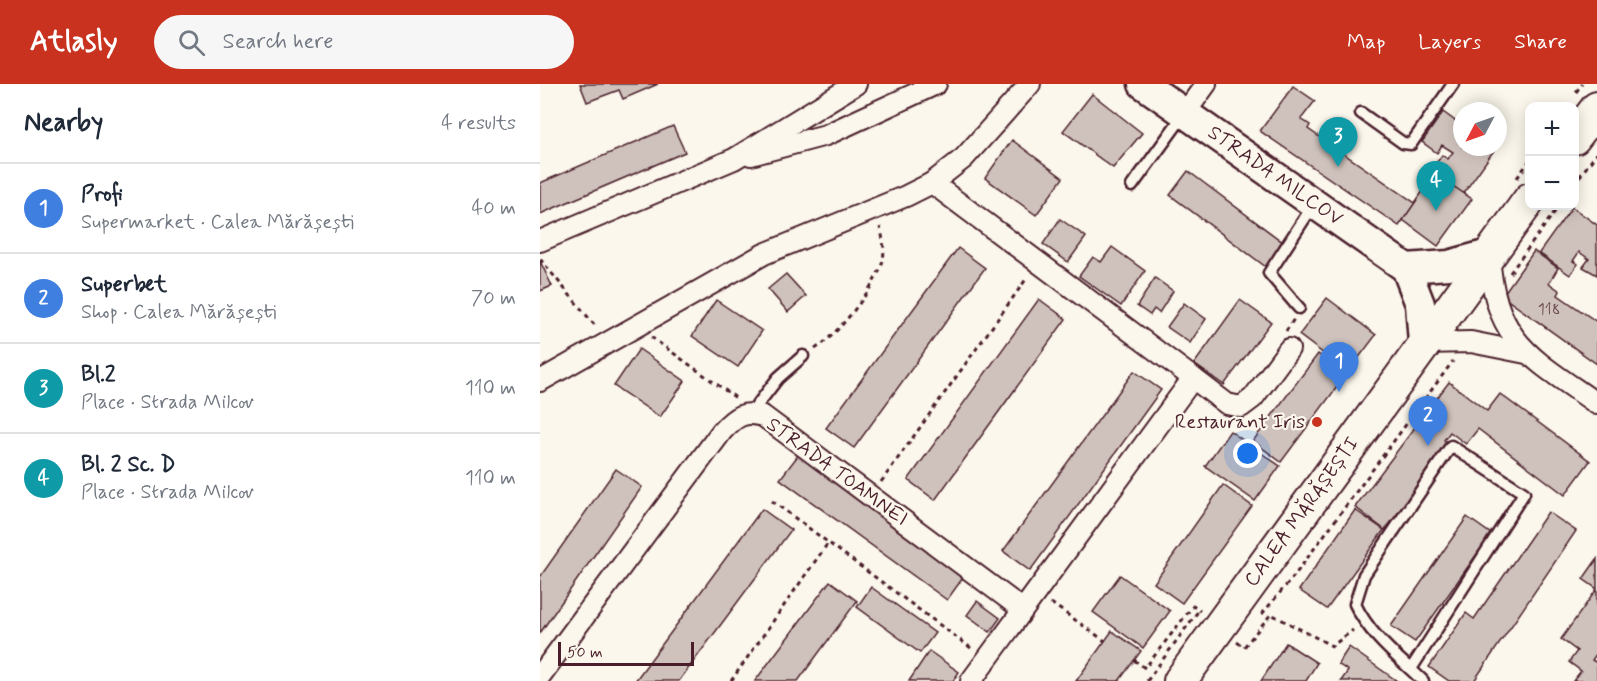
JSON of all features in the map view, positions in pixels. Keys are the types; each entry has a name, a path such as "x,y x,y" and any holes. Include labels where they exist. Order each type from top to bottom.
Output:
{"main road":[{"name":"STRADA MILCOV","path":"1143,84 1406,268"},
{"path":"1579,133 1597,108"},
{"name":"CALEA MĂRĂȘEȘTI","path":"1180,681 1224,629 1423,343 1525,206"},
{"path":"1423,343 1420,304 1406,268 1449,265 1489,254"}],"street":[{"path":"734,159 838,91 856,84"},
{"path":"540,241 734,159 826,135 936,84"},
{"path":"540,381 764,254 932,183 964,158 1030,84"},
{"path":"1185,113 1206,84"},
{"path":"932,183 1227,404 1241,407 1253,398 1289,349"},
{"path":"1489,254 1491,286 1496,305 1526,353 1597,404"},
{"path":"1423,343 1471,342 1526,353"},
{"path":"971,681 1193,378"},
{"name":"STRADA TOAMNEI","path":"540,676 722,431 746,413 763,416 1022,609"}],"lane":[{"path":"1361,113 1403,143 1411,144 1453,84"},
{"path":"1132,186 1185,113"},
{"path":"1299,308 1269,273 1314,203"},
{"path":"746,413 778,378 803,356"},
{"path":"1411,669 1524,493 1451,446 1364,575 1354,604 1363,622 1423,681"}],"path":[{"path":"1579,178 1597,153"},
{"path":"803,356 835,333 874,279 883,261 884,240 875,208"},
{"path":"540,259 598,329 607,324"},
{"path":"871,496 1038,262"},
{"path":"1289,349 1283,336 1299,308"},
{"path":"636,326 737,398 746,413"},
{"path":"1258,618 1294,576 1444,371"},
{"path":"772,501 987,659"},
{"path":"731,681 828,543"},
{"path":"1035,592 1105,641"},
{"path":"1134,660 1145,668 1193,606 1244,647 1271,614 1332,646 1363,622"},
{"path":"1147,681 1224,629"}],"building":[{"path":"580,84 658,84 623,99 619,90 587,102"},
{"path":"1293,86 1315,101 1301,119 1310,125 1308,129 1415,203 1399,226 1260,131"},
{"path":"1092,94 1142,133 1113,168 1063,131"},
{"path":"1443,112 1453,119 1453,152 1442,145 1437,153 1422,142"},
{"path":"673,126 685,152 540,214 540,183"},
{"path":"1012,140 1063,178 1036,215 985,178"},
{"path":"1453,152 1453,156 1490,156 1463,194 1431,170 1442,155 1448,159"},
{"path":"1188,171 1284,243 1266,267 1170,195"},
{"path":"1444,180 1472,199 1438,246 1403,220 1423,191 1432,197"},
{"path":"1570,210 1576,210 1597,225 1597,275 1583,267 1589,259 1579,252 1573,261 1578,264 1570,275 1539,253"},
{"path":"1060,219 1086,237 1068,262 1043,244"},
{"path":"1112,247 1145,271 1121,306 1079,276 1093,257 1101,262"},
{"path":"958,248 985,268 854,448 826,428"},
{"path":"1534,251 1558,268 1549,283 1560,291 1558,295 1597,322 1597,364 1502,296"},
{"path":"540,261 552,286 540,291"},
{"path":"786,274 806,296 788,312 768,289"},
{"path":"1155,278 1173,291 1159,313 1154,309 1150,315 1137,306"},
{"path":"1327,298 1376,335 1348,372 1299,335"},
{"path":"1039,299 1066,319 935,500 908,480"},
{"path":"716,300 762,331 738,367 692,336"},
{"path":"1240,300 1271,322 1224,385 1194,364"},
{"path":"1184,303 1206,319 1190,343 1167,327"},
{"path":"639,349 685,381 660,417 614,386"},
{"path":"1318,354 1346,375 1281,462 1253,441"},
{"path":"1134,371 1161,390 1030,571 1003,551"},
{"path":"1449,382 1487,411 1500,394 1590,461 1565,495 1478,429 1466,444 1450,432 1444,440 1450,444 1385,530 1355,507"},
{"path":"1230,431 1280,466 1255,501 1205,466"},
{"path":"799,454 965,575 947,600 780,479"},
{"path":"616,469 642,487 540,633 540,577"},
{"path":"1223,485 1252,506 1182,603 1154,583"},
{"path":"762,509 791,530 679,681 635,681"},
{"path":"1355,510 1384,530 1327,609 1299,590"},
{"path":"1548,512 1576,531 1474,681 1449,681 1429,667 1466,613 1474,619"},
{"path":"1467,517 1491,534 1415,642 1391,626"},
{"path":"1597,559 1597,589 1583,579"},
{"path":"1120,575 1170,611 1143,648 1093,612"},
{"path":"830,581 857,601 798,681 755,681"},
{"path":"871,587 935,633 920,653 857,607"},
{"path":"1597,589 1597,653 1592,660 1597,663 1597,681 1573,681 1581,671 1569,662 1577,651 1561,639"},
{"path":"977,601 1000,618 990,632 967,615"},
{"path":"1112,631 1141,651 1119,681 1076,681"},
{"path":"1286,643 1317,663 1306,681 1261,681"},
{"path":"1349,647 1397,681 1341,681 1348,671 1338,664"},
{"path":"929,651 959,672 953,681 909,681"}],"place":[{"name":"Bl.2","path":"1338,167"},
{"name":"Bl. 2 Sc. D","path":"1436,211"},
{"name":"Profi","path":"1339,392"},
{"name":"Restaurant Iris","path":"1317,422"},
{"name":"Superbet","path":"1428,446"}]}
